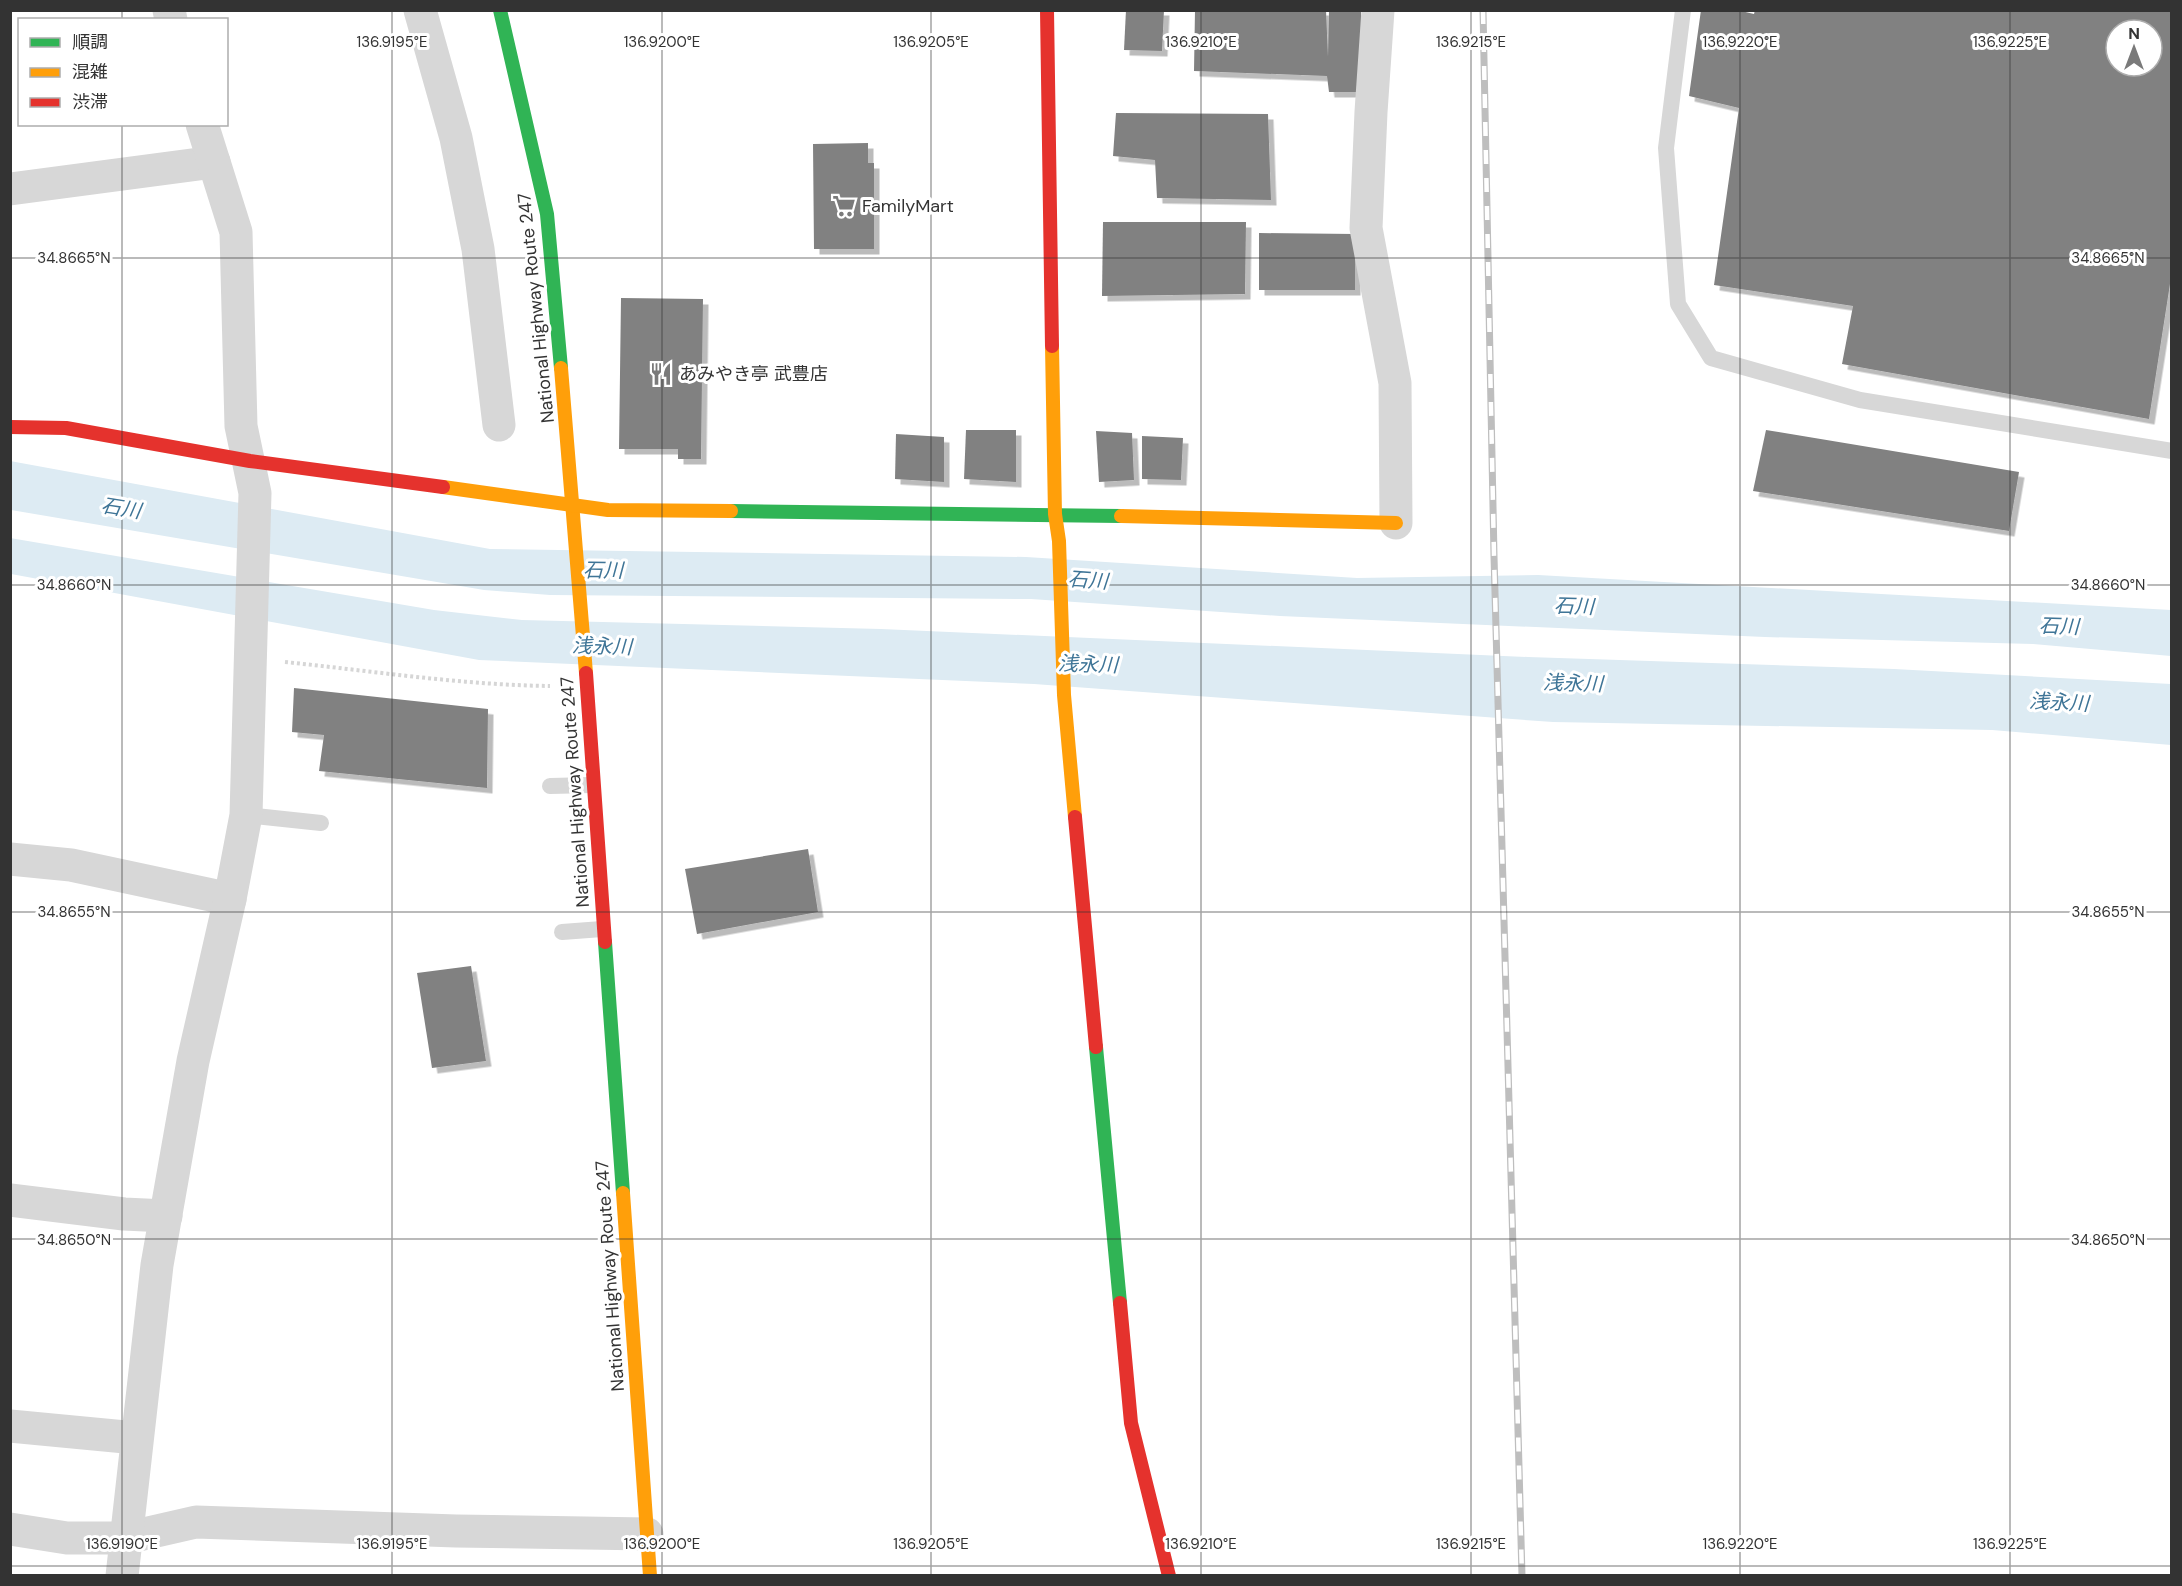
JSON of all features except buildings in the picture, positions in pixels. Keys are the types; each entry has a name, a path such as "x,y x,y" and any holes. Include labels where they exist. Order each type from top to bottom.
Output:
{"main road":[{"name":"National Highway Route 247","path":"500,10 547,214 576,540 602,929 650,1575"},
{"path":"1047,10 1055,514 1059,541 1064,695 1125,1332 1131,1423 1169,1575"},
{"path":"10,427 66,428 250,461 608,510 1055,514 1396,523"}],"street":[{"path":"420,10 456,138 474,227 499,425"},
{"path":"1378,10 1366,228 1395,383 1396,523"},
{"path":"122,1575 136,1438 158,1265 192,1061 230,899 246,815 255,493 241,426 236,232 203,126"},
{"path":"10,189 214,162"},
{"path":"10,859 71,865 230,899"},
{"path":"10,1200 124,1214 166,1216"},
{"path":"10,1426 136,1438"},
{"path":"10,1528 67,1538 126,1538 196,1522 456,1531 647,1534"}],"lane":[{"path":"1683,10 1666,148 1678,304 1711,358 1860,400 2172,452"},
{"path":"550,786 592,785"},
{"path":"246,815 321,823"},
{"path":"562,932 602,929"}],"path":[{"path":"250,650 470,683 553,686"}],"water":[{"name":"石川","path":"10,461 490,549 1026,557 1357,578 1538,575 2171,610 2171,656 2033,644 1765,637 1280,616 1031,599 550,595 484,590 11,510"},
{"name":"浅永川","path":"10,538 434,610 522,620 881,629 1528,657 1894,669 2171,684 2171,745 1992,730 1553,722 1034,684 479,660 11,574"}],"railway":[{"path":"1483,10 1494,556 1522,1576"}],"traffic: fast":[{"path":"500,10 547,214 561,368"},
{"path":"731,511 1121,516"},
{"path":"605,942 623,1193"},
{"path":"1096,1047 1120,1303"}],"traffic: slow":[{"path":"1052,346 1055,514 1059,541 1064,695 1075,817"},
{"path":"561,368 586,673"},
{"path":"443,487 608,510 731,511"},
{"path":"1121,516 1396,523"},
{"path":"623,1193 650,1576"}],"traffic: jam":[{"path":"1047,10 1052,346"},
{"path":"10,427 66,428 250,461 443,487"},
{"path":"586,673 605,942"},
{"path":"1075,817 1096,1047"},
{"path":"1120,1303 1131,1423 1169,1576"}],"place":[{"name":"FamilyMart","path":"844,206"},
{"name":"あみやき亭 武豊店","path":"661,374"}]}
